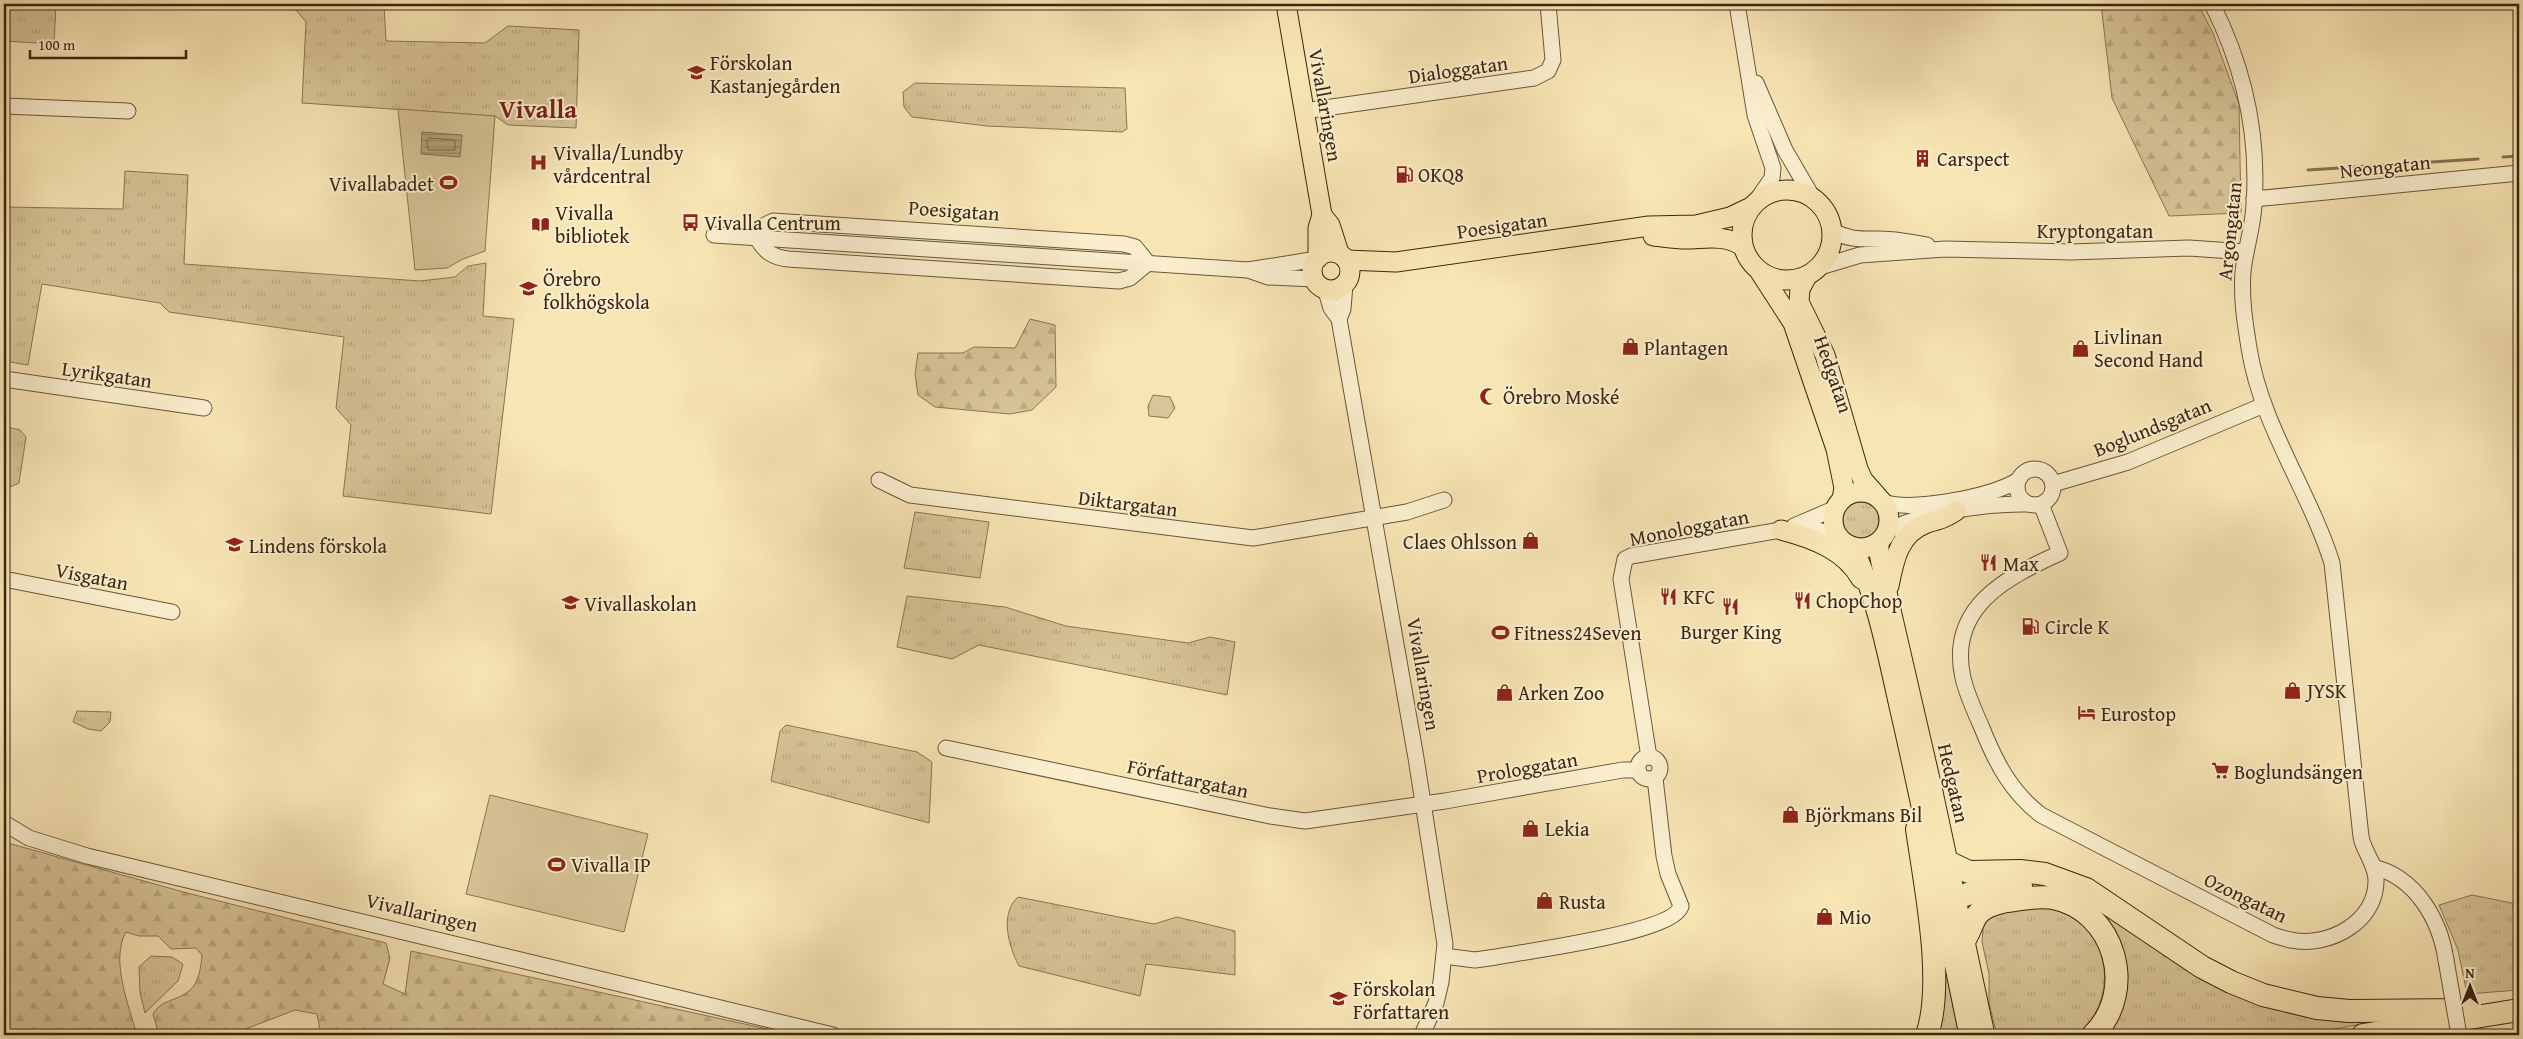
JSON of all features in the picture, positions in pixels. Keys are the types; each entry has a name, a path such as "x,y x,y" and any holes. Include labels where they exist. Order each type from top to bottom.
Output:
{"highway":[{"path":"1924,817 1917,829 1935,989 1928,1035"},
{"path":"1948,862 1969,872 2029,872 2045,874 2086,888 2202,967 2231,982 2263,995 2317,1008 2377,1012 2464,1010 2473,1017"},
{"path":"1949,900 1992,889 2041,884 2063,887 2070,883"},
{"path":"1965,939 1976,916 1988,907 2002,902 2044,897 2061,901 2081,910 2106,935 2116,964 2117,986 2111,1008 2102,1026 2093,1035"},
{"path":"2362,1035 2519,1010"}],"main road":[{"name":"Vivallaringen","path":"1286,4 1322,215 1318,228 1317,259"},
{"path":"1786,189 1800,191 1813,198 1823,207 1833,231 1832,245 1814,271 1790,281 1774,279 1760,272 1750,262 1742,246 1742,228 1754,204 1774,191 1786,189"},
{"name":"Poesigatan","path":"1343,257 1396,262 1649,226 1696,225 1730,217 1754,204"},
{"name":"Vivallaringen","path":"1322,215 1330,225 1343,257"},
{"name":"Poesigatan","path":"1614,232 1683,239 1722,238 1734,240 1742,246"},
{"path":"1327,252 1343,257 1350,267 1347,281 1334,289 1320,284 1313,271 1317,259 1327,252"},
{"name":"Poesigatan","path":"1347,281 1396,262"},
{"name":"Hedgatan","path":"1814,271 1800,288 1799,302 1825,355 1858,470 1863,480 1881,500"},
{"name":"Hedgatan","path":"1760,272 1793,323 1800,342 1836,449 1844,488 1839,504"},
{"path":"1859,492 1881,500 1889,516 1883,537 1862,548 1854,547 1838,536 1833,522 1839,504 1859,492"},
{"path":"1782,530 1829,547 1858,573 1879,597 1898,548 1919,527 1944,519 1956,511"},
{"name":"Hedgatan","path":"1883,537 1879,553 1879,597 1892,678 1924,817 1949,900 1965,939 1985,1035"},
{"name":"Hedgatan","path":"1854,547 1866,576 1879,597 1948,862 1949,900 1969,1035"}],"street":[{"name":"Dialoggatan","path":"1304,111 1534,78 1548,71 1553,60 1548,4"},
{"path":"1737,4 1755,115 1773,168 1772,178 1754,204"},
{"name":"Argongatan","path":"2212,4 2231,45 2246,94 2255,161 2252,228 2243,274 2244,315 2255,377 2264,405 2288,462"},
{"path":"1747,59 1785,150 1813,198"},
{"path":"4,106 128,111"},
{"name":"Neongatan","path":"2254,199 2519,173"},
{"name":"Kryptongatan","path":"1833,231 1844,237 1857,240 1905,241 1945,249"},
{"name":"Poesigatan","path":"714,235 1248,270 1317,259"},
{"name":"Kryptongatan","path":"1814,271 1860,255 1945,249 2071,252 2189,248 2246,252"},
{"name":"Poesigatan","path":"1248,270 1268,277 1302,277 1320,284"},
{"name":"Vivallaringen","path":"1339,319 1343,309 1347,281"},
{"name":"Vivallaringen","path":"1320,284 1331,308 1339,319 1445,944 1436,1003 1422,1035"},
{"name":"Lyrikgatan","path":"4,379 204,408"},
{"name":"Boglundsgatan","path":"2053,484 2128,462 2264,405"},
{"name":"Ozongatan","path":"2035,504 2060,553 2008,580 1985,597 1972,614 1963,639 1961,660 1963,679 1985,735 2008,783 2020,797 2041,815 2256,927 2291,940 2313,940 2346,931 2363,917 2372,900 2376,880 2374,867 2362,841 2332,563 2320,526 2288,462"},
{"path":"1881,500 1896,507 1923,505 1988,493 2017,481 2024,472 2036,468 2047,473 2053,484 2051,494 2035,504 2005,504 1908,520 1883,537"},
{"name":"Diktargatan","path":"879,480 910,495 1242,538 1253,538 1407,512 1444,500"},
{"path":"2017,481 2017,493 2035,504"},
{"name":"Monologgatan","path":"1782,530 1839,504"},
{"name":"Monologgatan","path":"1650,757 1621,579 1623,562 1630,556 1782,530 1814,529 1838,536"},
{"name":"Visgatan","path":"4,579 172,612"},
{"name":"Författargatan","path":"946,748 1292,820 1305,821 1422,803"},
{"path":"1444,956 1475,960 1490,958 1638,931 1666,921 1677,914 1682,906 1668,874 1664,856 1655,778 1660,772 1660,765 1656,759 1650,757 1640,761 1638,770 1644,778 1655,778"},
{"name":"Prologgatan","path":"1422,803 1623,770 1638,770"},
{"name":"Vivallaringen","path":"4,823 30,838 62,849 833,1035"},
{"path":"2374,867 2398,878 2427,906 2440,931 2459,1035"}],"green space":[{"path":"4,4 56,4 54,44 4,41"},
{"path":"186,4 384,4 386,41 485,43 508,26 579,30 576,128 508,125 495,116 302,103 306,22 296,10"},
{"path":"2101,4 2198,4 2213,33 2239,104 2241,213 2169,216 2112,98"},
{"path":"915,83 1125,88 1127,129 1122,132 987,126 912,117 904,107 903,92"},
{"name":"Vivallabadet","path":"398,109 495,116 485,251 463,259 447,268 415,270"},
{"path":"125,171 188,175 184,264 420,281 455,277 468,266 486,263 483,316 514,319 491,514 343,496 351,425 336,408 344,337 169,312 160,303 42,284 28,365 4,361 4,207 123,209"},
{"path":"1030,319 1055,325 1056,387 1032,410 1010,414 935,407 918,395 915,374 918,353 963,353 974,347 1015,348"},
{"path":"1153,395 1170,397 1175,408 1168,418 1149,416 1148,406"},
{"path":"8,427 20,430 26,437 19,483 10,487 4,486 4,430"},
{"path":"1861,502 1868,503 1874,507 1878,513 1878,527 1874,533 1868,537 1861,538 1854,537 1848,533 1844,527 1843,520 1844,513 1848,507 1854,503"},
{"path":"915,512 989,522 980,578 904,568"},
{"path":"907,596 1005,607 1066,626 1188,643 1210,637 1235,642 1227,695 979,645 952,659 897,647"},
{"path":"77,711 111,712 110,722 101,731 88,729 73,722"},
{"path":"786,725 917,752 932,762 929,823 771,781 780,731"},
{"name":"Vivalla IP","path":"490,795 648,834 624,932 466,894"},
{"path":"4,842 187,893 386,943 390,958 383,984 405,994 411,951 795,1035 321,1035 317,1014 295,1010 230,1035 159,1035 153,1014 164,1003 184,994 192,988 199,974 202,955 196,948 171,949 158,936 139,936 126,932 122,943 120,969 137,1035 4,1035"},
{"path":"2025,888 2053,890 2080,897 2106,909 2132,924 2206,974 2231,987 2271,1002 2333,1013 2397,1018 2300,1035 2105,1035 2121,1010 2128,984 2125,960 2116,938 2100,919 2078,904 2052,895 2023,893 1990,898 1969,915 1965,900 1980,894"},
{"path":"1929,890 1959,1035 1931,1035"},
{"path":"2472,895 2512,903 2519,920 2519,990 2467,994 2458,950 2439,905"},
{"path":"1018,897 1154,924 1177,917 1235,931 1235,975 1146,964 1140,996 1019,966 1009,940 1007,921 1012,904"},
{"path":"2032,906 2062,912 2082,925 2093,939 2101,954 2104,988 2099,1005 2090,1021 2078,1035 1997,1035 1989,1003 1989,974 1982,942 1983,928 1988,919 1998,913"},
{"path":"151,956 172,957 183,964 178,981 145,1013 140,993 139,967"}],"water":[{"path":"422,132 462,135 460,157 421,154"}],"waterway":[{"path":"2503,157 2519,156"},
{"path":"2308,170 2478,159"}],"place":[{"name":"Förskolan Kastanjegården","path":"696,73"},
{"name":"Carspect","path":"1923,158"},
{"name":"Vivalla/Lundby vårdcentral","path":"539,163"},
{"name":"OKQ8","path":"1404,174"},
{"name":"Vivallabadet","path":"448,183"},
{"name":"Vivalla Centrum","path":"690,222"},
{"name":"Vivalla bibliotek","path":"541,224"},
{"name":"Örebro folkhögskola","path":"529,289"},
{"name":"Plantagen","path":"1630,347"},
{"name":"Livlinan Second Hand","path":"2080,348"},
{"name":"Örebro Moské","path":"1489,396"},
{"name":"Claes Ohlsson","path":"1531,541"},
{"name":"Lindens förskola","path":"235,545"},
{"name":"Max","path":"1989,563"},
{"name":"KFC","path":"1669,596"},
{"name":"ChopChop","path":"1802,600"},
{"name":"Vivallaskolan","path":"570,603"},
{"name":"Burger King","path":"1731,607"},
{"name":"Circle K","path":"2031,626"},
{"name":"Fitness24Seven","path":"1500,632"},
{"name":"JYSK","path":"2293,690"},
{"name":"Arken Zoo","path":"1504,692"},
{"name":"Eurostop","path":"2087,713"},
{"name":"Boglundsängen","path":"2220,771"},
{"name":"Björkmans Bil","path":"1791,814"},
{"name":"Lekia","path":"1531,828"},
{"name":"Vivalla IP","path":"557,864"},
{"name":"Rusta","path":"1545,901"},
{"name":"Mio","path":"1825,916"},
{"name":"Förskolan Författaren","path":"1339,999"}],"district":[{"name":"Vivalla","path":"538,109"}]}
